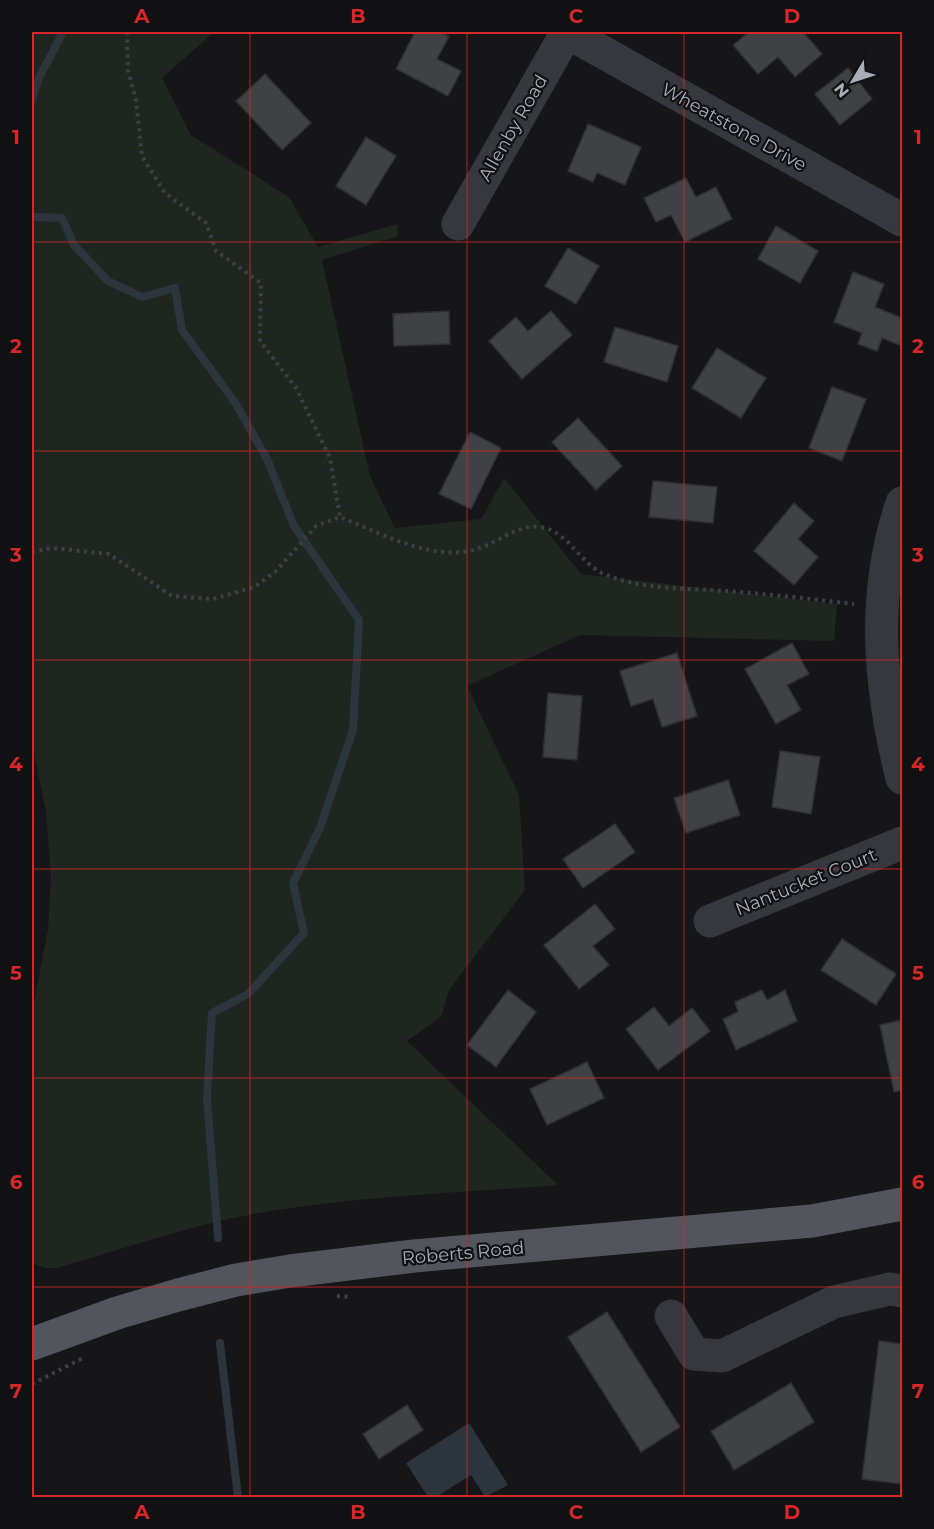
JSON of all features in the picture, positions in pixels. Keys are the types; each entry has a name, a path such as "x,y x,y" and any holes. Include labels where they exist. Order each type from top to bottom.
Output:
{"main road":[{"name":"Roberts Road","path":"32,1344 117,1313 178,1295 236,1280 290,1271 414,1256 812,1221 903,1204"}],"street":[{"name":"Wheatstone Drive","path":"567,32 903,220"},
{"name":"Allenby Road","path":"458,224 567,32"},
{"path":"903,503 890,550 881,608 884,694 903,778"},
{"name":"Nantucket Court","path":"710,921 903,843"},
{"path":"671,1316 694,1354 722,1356 834,1302 890,1289 903,1291"}],"path":[{"path":"127,32 128,70 136,100 142,156 165,193 206,223 216,251 261,284 260,341 296,388 330,458 340,517"},
{"path":"32,552 52,548 109,554 172,596 213,599 254,587 275,572 316,526 340,517 415,546 449,553 478,549 521,529 537,527 555,530 580,556 603,574 654,586 759,594 881,608"},
{"path":"331,1295 352,1297"},
{"path":"32,1384 95,1352"}],"shaded area":[{"path":"32,32 214,32 162,78 191,135 289,197 318,247 397,224 398,236 322,260 370,476 395,528 481,519 504,478 581,574 837,604 834,641 580,635 467,686 519,795 525,890 449,990 441,1017 407,1041 558,1185 296,1207 207,1224 57,1268 45,1268 32,1263 32,1012 48,930 51,876 46,811 32,744"},
{"path":"469,1423 508,1485 485,1497 471,1475 436,1497 428,1497 406,1463"}],"building":[{"path":"415,32 440,32 449,36 437,59 461,71 448,96 396,69"},
{"path":"749,32 803,32 822,54 795,77 778,57 758,74 733,45"},
{"path":"848,68 872,99 840,125 815,94"},
{"path":"265,74 311,123 282,150 236,101"},
{"path":"588,124 641,147 625,185 597,173 593,182 568,171"},
{"path":"366,137 396,156 366,205 336,186"},
{"path":"686,178 696,197 716,187 732,219 685,242 671,215 656,222 644,198"},
{"path":"776,226 818,251 800,283 758,259"},
{"path":"568,248 599,266 576,304 545,286"},
{"path":"853,272 884,284 875,307 902,318 902,346 882,338 877,351 858,344 862,333 834,322"},
{"path":"449,311 450,344 394,346 393,314"},
{"path":"551,311 572,335 522,379 489,341 516,317 528,331"},
{"path":"615,327 678,346 667,382 604,362"},
{"path":"717,348 766,378 741,418 692,388"},
{"path":"832,387 866,399 842,461 809,448"},
{"path":"578,418 622,466 596,490 552,442"},
{"path":"470,432 501,448 471,509 439,494"},
{"path":"653,481 717,487 713,523 649,517"},
{"path":"794,503 814,521 798,539 818,557 794,585 754,551"},
{"path":"792,643 809,674 787,685 801,710 776,724 745,669"},
{"path":"677,653 697,716 662,727 653,699 631,706 620,671"},
{"path":"548,693 582,696 577,760 543,757"},
{"path":"780,751 820,757 811,814 772,807"},
{"path":"728,780 740,815 686,833 674,798"},
{"path":"615,824 635,852 583,888 563,859"},
{"path":"595,904 615,929 593,946 609,965 579,989 544,945"},
{"path":"842,939 896,974 876,1005 821,970"},
{"path":"508,990 536,1012 496,1067 467,1045"},
{"path":"762,990 767,1000 785,990 797,1021 736,1050 723,1019 738,1012 735,1002"},
{"path":"654,1007 669,1026 692,1008 710,1031 658,1070 626,1029"},
{"path":"902,1020 902,1090 894,1092 880,1025"},
{"path":"587,1062 604,1098 547,1125 530,1089"},
{"path":"607,1312 680,1427 641,1452 568,1337"},
{"path":"879,1341 902,1344 902,1484 862,1479"},
{"path":"791,1383 814,1422 734,1470 711,1431"},
{"path":"407,1405 423,1430 379,1459 363,1434"}],"waterway":[{"path":"32,99 39,78 63,32"},
{"path":"32,217 62,218 74,245 108,281 142,297 175,288 182,330 236,404 267,459 294,526 359,620 353,730 320,828 293,883 304,933 248,994 212,1013 207,1098 218,1238"},
{"path":"220,1343 238,1498"}]}
